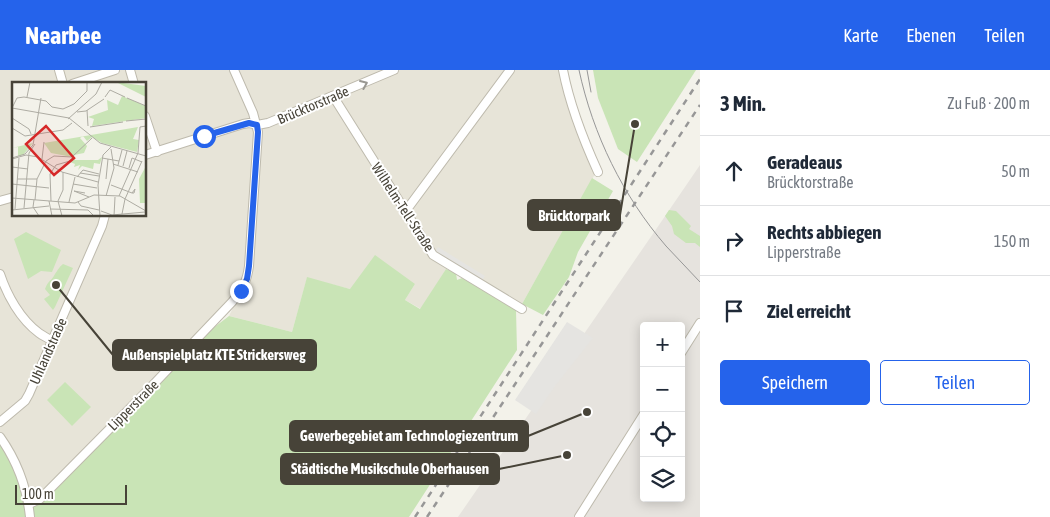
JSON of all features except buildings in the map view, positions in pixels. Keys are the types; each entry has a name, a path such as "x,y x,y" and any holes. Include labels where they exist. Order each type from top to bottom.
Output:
{"street":[{"path":"78,82 115,70"},
{"path":"234,70 257,125"},
{"name":"Brücktorstraße","path":"146,155 244,124 257,125 268,123 394,70"},
{"path":"406,212 510,70"},
{"path":"563,70 582,136 598,172"},
{"name":"Wilhelm-Tell-Straße","path":"333,96 433,255 522,309"},
{"path":"146,119 157,152"},
{"name":"Lipperstraße","path":"28,504 40,499 150,388 241,291 247,279 249,266 257,125"},
{"name":"Uhlandstraße","path":"0,422 27,398 105,216"},
{"path":"0,274 7,292 19,312 37,332 52,341"},
{"path":"685,347 700,323"},
{"path":"579,517 640,420"},
{"path":"0,437 25,488 30,517"}],"shaded area":[{"path":"0,70 568,70 579,120 599,167 522,304 450,263 421,309 405,300 415,284 350,289 307,278 292,332 229,316 247,279 232,302 40,499 29,504 0,438"},
{"path":"700,165 700,517 458,517"},
{"path":"438,247 485,276 480,284 433,255"},
{"path":"567,322 593,338 555,386 536,414 515,400"}],"green space":[{"path":"593,70 696,70 637,162 618,149 598,98"},
{"path":"592,178 613,191 578,252 569,277 543,315 522,304"},
{"path":"669,210 676,211 691,226 689,229 700,236 700,247 695,243 686,243 674,234 672,226 665,216"},
{"path":"26,232 61,250 52,272 41,271 28,279 14,239"},
{"path":"375,255 415,284 405,300 420,309 446,269 456,273 457,280 462,278 516,310 517,350 409,517 31,517 29,505 191,345 229,316 292,332 307,277 350,289"},
{"path":"63,264 73,268 53,310 44,299 50,295 45,289"},
{"path":"65,382 91,407 72,426 47,400"},
{"path":"0,441 12,458 30,517 0,517"}],"tram line":[{"path":"579,70 592,118 623,185 650,227 700,282"},
{"path":"587,70 591,92"}],"railway":[{"path":"415,517 700,79"},
{"path":"427,517 700,105"}],"place":[{"name":"Brücktorpark","path":"635,124"},
{"name":"Außenspielplatz KTE Strickersweg","path":"56,285"},
{"name":"Gewerbegebiet am Technologiezentrum","path":"587,412"},
{"name":"Städtische Musikschule Oberhausen","path":"567,455"}],"route":[{"path":"204,136 249,123 257,125 249,266 247,279 241,291"}]}
